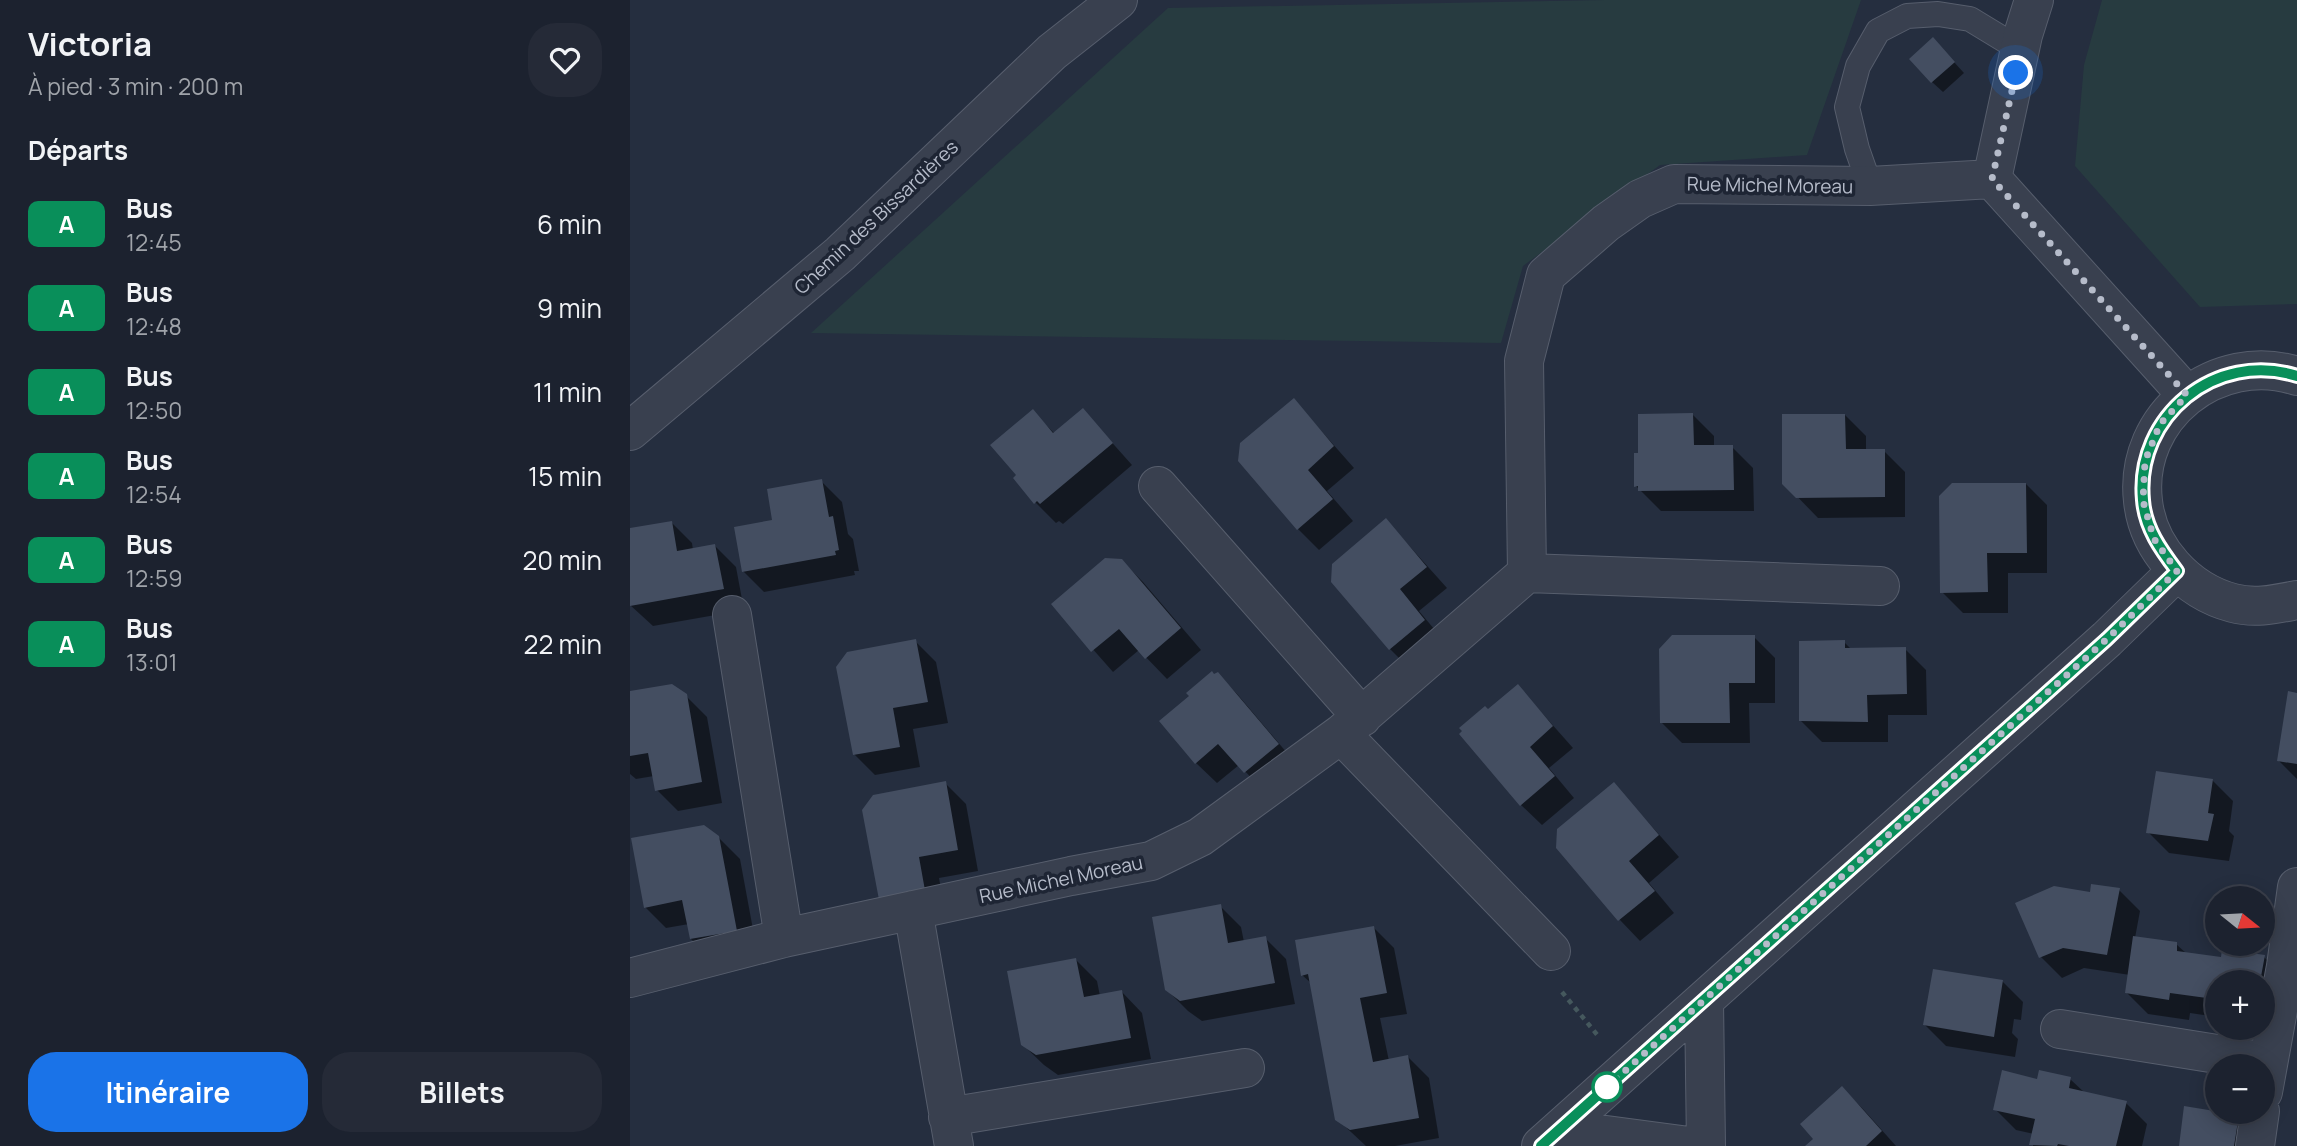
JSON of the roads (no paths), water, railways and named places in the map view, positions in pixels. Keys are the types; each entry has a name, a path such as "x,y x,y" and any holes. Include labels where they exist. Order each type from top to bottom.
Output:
{"street":[{"name":"Chemin des Bissardières","path":"630,431 840,254 1052,52 1118,0"},
{"path":"2034,0 2023,35 1992,179 2187,395"},
{"name":"Rue Michel Moreau","path":"630,978 784,938 1150,861 1199,836 1351,726 1527,573 1524,361 1546,275 1606,223 1640,199 1674,184 1870,186 1992,179"},
{"path":"2297,376 2282,371 2248,370 2216,378 2187,395 2160,424 2145,461 2143,501 2154,539 2177,571 2203,592 2235,604 2269,606 2297,600"},
{"path":"1158,486 1351,726 1551,951"},
{"path":"1551,1137 2107,639 2177,571"},
{"path":"1527,573 1880,586"},
{"path":"732,615 784,938"},
{"path":"2272,1054 2288,1001 2297,887"},
{"path":"913,910 951,1131 1245,1068"},
{"path":"1704,1001 1706,1146"},
{"path":"2060,1029 2205,1063"},
{"path":"2255,1146 2258,1124"},
{"path":"1551,1137 1689,1146"}],"lane":[{"path":"1870,186 1857,149 1847,107 1858,66 1878,31 1907,16 1938,14 1970,19 2021,50"}]}
